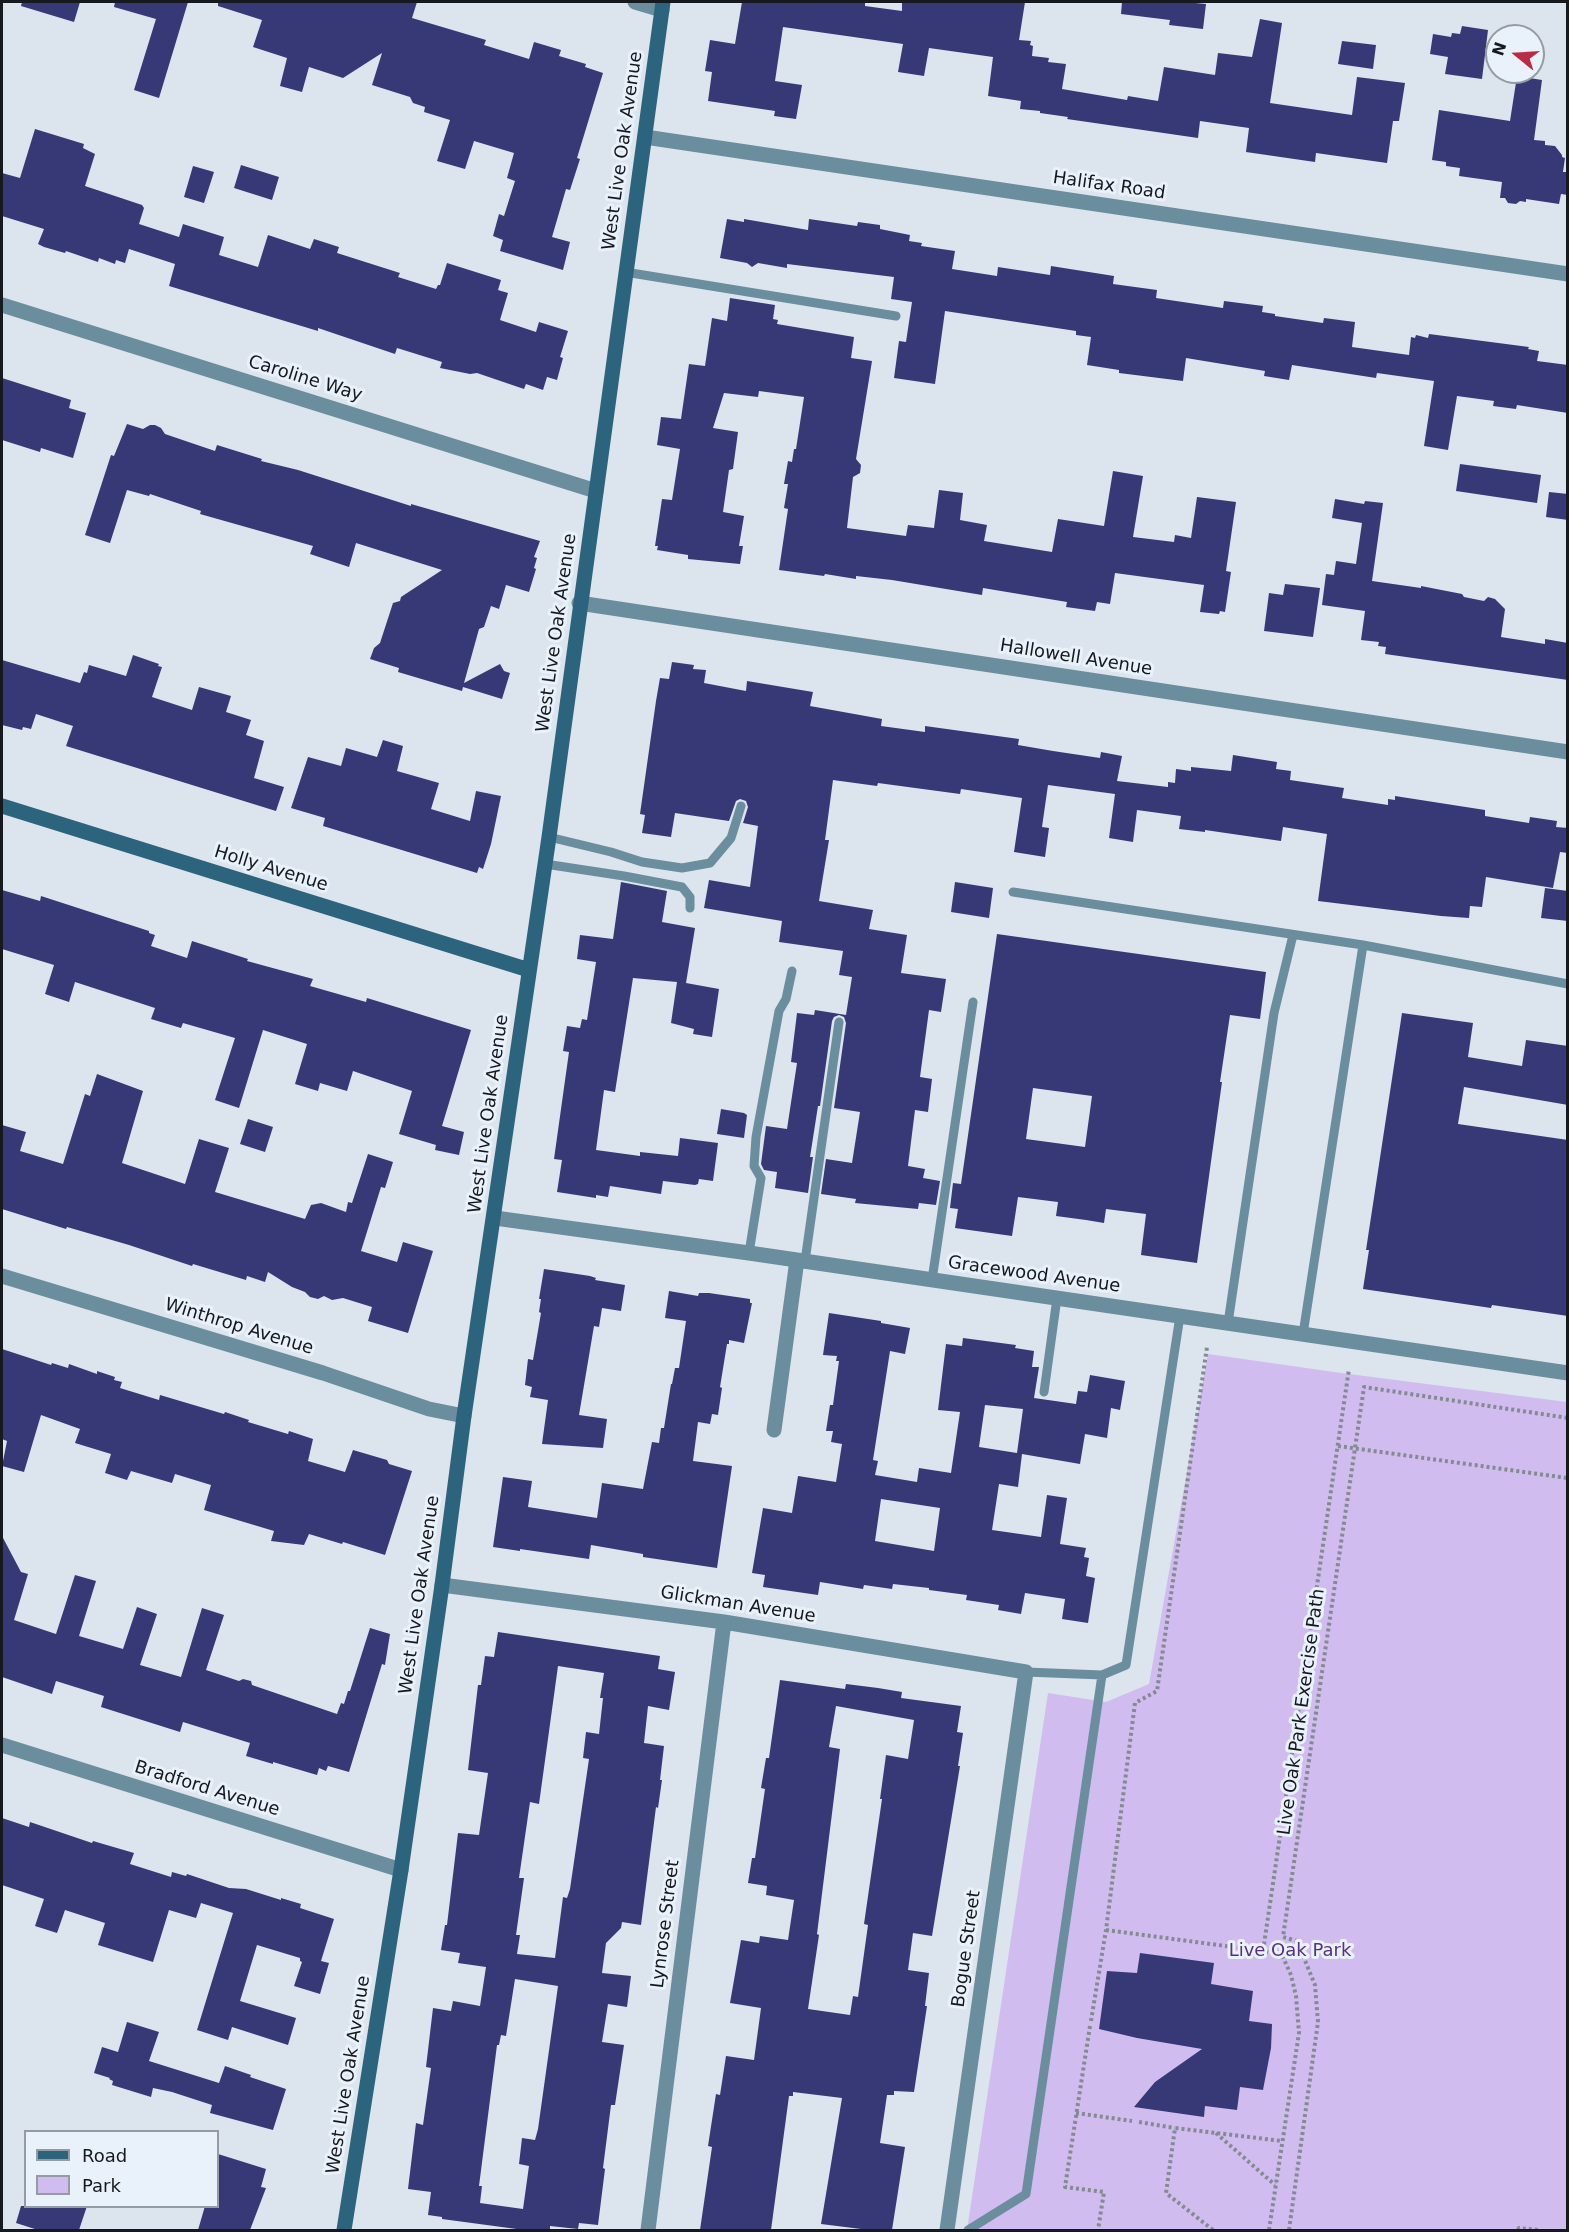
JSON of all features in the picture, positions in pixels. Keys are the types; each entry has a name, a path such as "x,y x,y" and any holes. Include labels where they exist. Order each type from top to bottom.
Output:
{"street":[{"path":"635,2 663,6"},
{"name":"West Live Oak Avenue","path":"344,2230 401,1870 464,1416 495,1218 663,6"},
{"name":"Halifax Road","path":"645,137 1568,274"},
{"name":"Caroline Way","path":"2,305 596,490"},
{"name":"Hallowell Avenue","path":"579,603 1568,752"},
{"name":"Holly Avenue","path":"2,806 529,970"},
{"name":"Gracewood Avenue","path":"495,1218 801,1260 1568,1373"},
{"path":"774,1430 801,1260"},
{"name":"Winthrop Avenue","path":"2,1276 313,1370 429,1409 464,1416"},
{"name":"Glickman Avenue","path":"442,1585 724,1622 1026,1672"},
{"name":"Lynrose Street","path":"648,2230 724,1622"},
{"name":"Bogue Street","path":"947,2230 1026,1672"},
{"name":"Bradford Avenue","path":"2,1745 401,1870"}],"lane":[{"path":"626,272 896,316"},
{"path":"549,837 642,862 682,868 710,863 731,838 741,806"},
{"path":"545,864 682,887 690,897 690,908"},
{"path":"1013,892 1363,945 1568,984"},
{"path":"1228,1323 1274,1013 1293,935"},
{"path":"1303,1334 1363,945"},
{"path":"749,1253 761,1178 754,1166 756,1137 779,1011 786,999 792,971"},
{"path":"932,1280 973,1002"},
{"path":"801,1260 839,1022"},
{"path":"1044,1392 1058,1298"},
{"path":"1026,1672 1102,1675 1126,1665 1180,1316"},
{"path":"968,2230 1026,2194 1102,1675"}],"path":[{"path":"1098,2230 1104,2192 1065,2187 1106,1930 1135,1703 1158,1691 1206,1347"},
{"path":"1263,1952 1349,1369"},
{"name":"Live Oak Park Exercise Path","path":"1289,2230 1318,2022 1315,1984 1302,1952 1297,1941 1283,1937 1364,1387 1568,1418"},
{"path":"1338,1446 1567,1478"},
{"path":"1106,1930 1282,1955 1291,1975 1296,1996 1299,2033 1269,2230"},
{"path":"1076,2114 1132,2121"},
{"path":"1139,2122 1282,2141"},
{"path":"1175,2128 1166,2193 1213,2230"},
{"path":"1215,2133 1275,2185"},
{"path":"1518,2230 1519,2228 1539,2230"}],"green space":[{"name":"Live Oak Park","path":"1208,1354 1567,1402 1567,2230 967,2230 1048,1693 1106,1702 1149,1684"}],"building":[{"path":"22,2 80,2 74,22 21,6"},
{"path":"115,2 188,2 159,98 134,90 156,19 114,7"},
{"path":"218,2 417,2 412,18 486,40 484,45 529,59 534,42 561,50 559,56 586,64 585,67 603,73 577,158 580,159 570,190 566,189 552,237 570,242 563,270 500,251 503,240 493,236 499,214 504,216 515,181 507,178 514,153 474,141 465,169 437,161 450,120 424,112 425,107 413,103 410,97 372,85 382,53 343,78 309,67 302,92 280,86 287,58 253,47 262,20 218,6"},
{"path":"742,2 865,2 865,6 902,11 902,2 1025,2 1019,40 1031,41 1032,56 1049,58 1048,62 1066,64 1062,89 1127,100 1128,96 1158,101 1164,67 1215,75 1218,53 1252,57 1260,19 1282,23 1270,103 1352,115 1357,77 1405,83 1399,121 1393,121 1387,163 1316,153 1315,162 1246,152 1249,128 1200,121 1198,138 1067,119 1068,117 1020,109 1021,101 988,96 993,57 929,48 924,76 898,72 903,44 783,27 775,81 802,85 796,119 774,116 775,111 708,101 712,72 705,71 710,40 735,44"},
{"path":"1122,2 1206,4 1203,29 1169,25 1170,20 1121,14"},
{"path":"1462,26 1485,30 1482,79 1445,74 1448,57 1430,54 1433,34 1451,37 1452,33 1460,34"},
{"path":"1342,41 1376,45 1373,69 1338,64"},
{"path":"1516,84 1541,84 1534,140 1545,141 1545,145 1555,146 1565,158 1563,172 1568,172 1568,195 1561,194 1559,204 1526,199 1526,202 1508,203 1505,198 1500,198 1502,182 1459,176 1460,168 1446,166 1446,162 1432,160 1439,110 1510,121"},
{"path":"35,129 84,144 83,148 95,154 85,186 142,205 144,208 139,224 179,237 183,224 224,237 219,255 258,267 268,235 310,249 314,239 339,247 337,253 400,273 398,277 436,289 440,285 447,263 501,280 498,290 508,293 500,320 536,332 539,322 568,331 560,357 563,358 557,380 547,377 543,390 526,384 524,389 477,373 470,374 440,368 442,362 397,348 395,354 318,328 318,331 169,286 175,264 129,249 125,263 116,260 115,264 99,258 98,262 66,251 65,253 44,247 38,244 44,229 2,216 2,173 20,178"},
{"path":"241,165 279,177 272,200 234,188"},
{"path":"193,166 214,172 204,203 184,197"},
{"path":"727,219 744,222 744,219 808,230 809,219 857,226 858,222 880,225 880,229 910,235 909,241 922,243 921,246 955,251 952,269 997,276 998,267 1050,275 1051,266 1114,276 1113,284 1157,290 1156,298 1223,308 1224,301 1263,306 1262,312 1275,314 1275,316 1323,323 1324,318 1355,322 1352,347 1409,355 1411,337 1415,338 1416,335 1428,338 1429,334 1529,347 1528,349 1539,351 1537,361 1568,365 1568,413 1517,405 1516,409 1493,406 1494,401 1457,396 1448,450 1424,446 1434,381 1377,373 1376,378 1292,365 1289,380 1264,376 1265,371 1186,358 1183,381 1119,373 1119,370 1087,365 1091,337 1076,335 1076,331 945,311 935,384 894,378 899,341 906,342 912,302 891,299 894,277 787,264 787,268 758,263 752,267 747,263 720,258"},
{"path":"730,298 775,305 773,319 778,320 777,324 854,337 851,358 872,361 856,459 861,465 860,473 853,477 847,528 906,536 908,525 934,528 939,490 963,493 960,520 987,525 984,541 1052,552 1058,519 1104,526 1113,471 1143,476 1133,537 1174,542 1175,535 1191,538 1197,497 1236,502 1226,571 1231,572 1225,612 1220,611 1219,614 1200,612 1204,585 1115,573 1110,604 1097,602 1095,611 1066,607 1067,602 983,588 982,595 892,580 856,576 856,579 779,570 788,509 784,508 788,484 784,484 788,461 792,462 794,449 796,449 804,397 759,391 758,397 724,393 713,428 738,432 733,469 729,470 723,512 744,516 739,546 743,546 740,564 688,559 688,555 657,550 658,546 655,546 662,499 672,500 680,449 657,445 661,417 681,419 689,364 705,366 712,318 727,321"},
{"path":"2,378 71,400 69,408 86,413 73,458 41,448 40,452 2,440"},
{"path":"127,424 143,429 155,425 165,434 215,451 217,445 262,459 261,461 298,470 411,506 411,504 540,541 534,557 537,558 534,568 536,569 529,592 506,585 499,609 491,606 484,627 479,629 464,683 500,664 504,671 510,673 502,699 463,687 462,691 398,672 399,668 370,659 374,648 380,643 393,603 400,601 401,597 442,570 356,543 349,567 310,554 313,546 200,514 201,511 150,494 149,496 127,490 110,543 85,535 111,455 114,456"},
{"path":"1460,464 1541,475 1537,503 1456,491"},
{"path":"1549,492 1568,494 1568,520 1546,517"},
{"path":"1335,499 1364,504 1365,501 1383,503 1372,581 1421,588 1421,586 1484,601 1488,597 1495,599 1505,609 1501,637 1545,644 1545,639 1568,643 1568,680 1385,654 1386,647 1378,646 1379,642 1361,640 1365,611 1322,605 1326,574 1334,575 1336,561 1356,564 1362,523 1332,518"},
{"path":"1285,584 1320,588 1313,637 1264,631 1269,593 1283,595"},
{"path":"133,655 162,667 152,697 192,710 199,687 231,696 226,712 251,720 246,735 264,741 254,778 284,787 276,811 66,746 73,726 36,714 31,729 23,727 22,730 2,725 2,660 80,683 89,665 126,676"},
{"path":"672,662 694,665 693,669 706,670 704,683 746,691 747,681 813,692 810,706 882,719 881,726 925,732 925,726 1019,739 1018,745 1053,751 1100,758 1101,752 1122,756 1117,781 1168,787 1168,782 1175,783 1176,769 1191,771 1191,767 1231,771 1233,755 1277,762 1276,769 1291,771 1290,780 1344,788 1342,798 1388,805 1388,799 1395,800 1395,796 1485,810 1485,816 1529,823 1530,817 1557,821 1556,827 1568,828 1568,853 1560,852 1553,888 1486,877 1482,907 1470,906 1469,918 1441,916 1318,901 1327,834 1283,827 1281,841 1205,830 1205,832 1179,829 1181,816 1137,810 1133,842 1109,838 1115,794 1048,785 1042,827 1049,828 1045,857 1014,852 1022,798 961,789 960,794 878,783 877,786 833,780 825,840 829,840 819,901 873,910 869,929 907,935 901,973 946,979 941,1012 929,1010 920,1077 932,1079 928,1112 915,1110 908,1166 925,1169 923,1178 940,1181 936,1205 919,1203 918,1209 855,1203 856,1199 821,1194 826,1159 852,1163 860,1112 834,1108 846,1023 844,1017 839,1015 832,1021 810,1157 813,1157 808,1193 775,1188 777,1172 764,1170 761,1164 766,1126 787,1129 797,1063 791,1062 797,1013 814,1015 815,1010 846,1015 852,977 839,975 843,951 779,942 782,921 704,908 709,880 750,887 758,826 743,823 748,807 746,801 740,799 736,801 729,821 675,813 671,837 642,833 645,815 640,814 660,678 669,679"},
{"path":"383,740 403,746 397,771 439,783 431,809 470,821 476,791 501,796 483,869 479,867 477,873 323,826 325,818 291,808 308,757 341,766 346,748 377,757"},
{"path":"621,882 667,891 662,922 695,928 686,983 719,989 712,1037 693,1034 694,1029 671,1023 677,982 633,978 615,1092 604,1090 596,1150 640,1156 640,1152 678,1156 680,1138 718,1143 713,1181 699,1179 698,1184 695,1185 663,1181 661,1194 610,1186 608,1197 596,1195 596,1198 557,1192 562,1160 554,1159 569,1052 563,1051 567,1026 580,1028 582,1019 587,1020 596,962 577,959 580,935 613,939"},
{"path":"955,882 993,888 989,918 951,912"},
{"path":"1545,888 1568,891 1568,921 1541,918"},
{"path":"2,890 40,901 41,896 149,931 155,935 151,946 187,958 192,941 248,959 247,961 313,979 310,986 366,1002 367,998 471,1030 442,1126 464,1132 459,1155 435,1150 436,1145 399,1134 412,1091 353,1071 347,1091 320,1083 318,1091 295,1084 307,1044 263,1030 239,1108 215,1100 235,1038 183,1023 181,1028 151,1019 155,1008 75,982 69,1002 45,994 54,965 2,949"},
{"path":"997,934 1266,972 1260,1019 1230,1015 1197,1263 1141,1255 1146,1214 1106,1209 1104,1223 1056,1216 1058,1202 1018,1197 1012,1236 955,1228 958,1209 950,1208 953,1183 961,1184","holes":["1033,1088 1092,1096 1085,1147 1026,1139"]},
{"path":"1402,1013 1473,1023 1468,1057 1522,1066 1526,1040 1568,1046 1568,1105 1464,1087 1458,1124 1568,1140 1568,1316 1492,1305 1491,1308 1363,1289 1369,1250 1366,1250"},
{"path":"97,1074 143,1091 122,1163 185,1184 199,1139 229,1148 215,1192 305,1219 311,1205 321,1203 346,1212 348,1202 352,1203 368,1154 393,1162 385,1188 381,1187 361,1251 397,1262 403,1242 433,1251 408,1333 368,1321 372,1307 343,1298 332,1300 324,1296 318,1299 310,1297 268,1272 265,1282 247,1276 246,1280 2,1209 2,1125 26,1132 20,1151 63,1164 85,1094 90,1096"},
{"path":"721,1109 747,1115 744,1138 717,1134"},
{"path":"248,1119 273,1127 265,1152 240,1144"},
{"path":"544,1269 590,1276 596,1278 595,1280 625,1285 621,1311 602,1308 599,1327 594,1326 579,1415 607,1419 603,1448 542,1444 548,1400 530,1397 532,1387 525,1385 528,1359 533,1360 541,1313 539,1312 541,1299 539,1299"},
{"path":"669,1291 698,1296 699,1293 709,1293 750,1299 752,1303 744,1343 729,1340 727,1344 718,1415 712,1414 710,1424 698,1422 693,1461 732,1466 717,1568 643,1557 643,1554 591,1545 589,1559 493,1547 503,1477 532,1481 528,1507 597,1518 602,1483 643,1489 652,1442 659,1443 661,1428 664,1428 675,1368 679,1368 686,1321 665,1318"},
{"path":"829,1313 910,1328 905,1354 890,1351 873,1460 878,1461 875,1475 917,1482 919,1468 951,1473 960,1412 938,1410 946,1344 962,1346 963,1338 1016,1345 1015,1348 1034,1351 1032,1367 1039,1367 1034,1398 1076,1404 1078,1391 1087,1392 1090,1375 1125,1381 1120,1410 1111,1408 1107,1438 1085,1434 1080,1464 1022,1454 1018,1487 999,1484 992,1530 1041,1537 1047,1495 1067,1498 1060,1544 1086,1548 1084,1557 1089,1558 1086,1576 1095,1578 1088,1623 1062,1619 1065,1599 1025,1593 1021,1614 998,1610 999,1605 966,1600 967,1595 893,1584 892,1589 864,1585 863,1589 820,1582 818,1595 763,1587 765,1575 752,1573 763,1508 792,1513 798,1476 836,1482 842,1444 831,1442 833,1431 826,1431 830,1405 833,1405 839,1361 836,1361 837,1356 823,1355","holes":["985,1405 1023,1409 1017,1453 979,1447","881,1499 940,1508 934,1551 875,1541"]},
{"path":"2,1349 51,1365 52,1363 68,1368 69,1364 97,1374 97,1371 122,1382 120,1388 159,1400 160,1395 224,1414 225,1412 249,1420 248,1422 288,1434 289,1431 313,1439 308,1461 345,1472 353,1450 387,1460 389,1464 412,1471 385,1555 309,1534 304,1545 271,1541 274,1531 204,1510 211,1485 175,1474 172,1483 131,1471 127,1480 105,1473 111,1454 75,1443 80,1429 41,1415 24,1472 2,1466 7,1441 2,1439"},
{"path":"2,1536 21,1572 28,1574 14,1620 56,1634 75,1575 96,1581 79,1636 123,1649 137,1607 157,1614 140,1665 181,1677 202,1608 224,1615 206,1670 239,1681 243,1679 251,1681 252,1685 337,1714 341,1703 344,1704 348,1691 350,1691 370,1628 390,1634 385,1665 382,1664 349,1772 328,1766 326,1771 319,1768 317,1775 273,1762 273,1764 246,1756 250,1743 183,1722 180,1732 101,1707 104,1696 56,1681 52,1694 2,1677"},
{"path":"498,1632 660,1656 658,1669 675,1672 669,1710 648,1706 644,1743 664,1746 660,1780 662,1780 658,1808 656,1807 641,1925 622,1922 621,1928 606,1943 602,1973 631,1976 627,2007 608,2004 602,2042 624,2045 615,2105 611,2105 598,2225 579,2223 578,2229 550,2226 550,2230 524,2230 442,2219 442,2217 428,2215 431,2192 408,2189 416,2123 423,2125 431,2068 426,2067 433,2008 451,2011 453,2001 480,2006 486,1967 458,1963 460,1953 441,1950 445,1925 447,1925 458,1833 479,1835 488,1773 468,1770 478,1685 481,1685 485,1656 494,1657","holes":["558,1666 604,1673 600,1698 603,1698 599,1734 586,1732 583,1758 589,1759 570,1889 567,1898 563,1897 555,1958 517,1954 520,1935 516,1935 524,1878 519,1878 530,1802 539,1804","515,1979 558,1986 538,2129 535,2140 522,2138 519,2164 529,2166 523,2209 480,2203 482,2186 479,2186 497,2045 499,2045 501,2035 506,2036"]},
{"path":"780,1680 845,1689 846,1684 878,1688 902,1692 901,1698 961,1706 957,1732 963,1733 958,1766 960,1766 932,1936 913,1933 908,1970 929,1973 925,2006 927,2006 914,2092 894,2091 894,2095 887,2095 880,2143 905,2147 892,2230 869,2230 821,2224 842,2098 793,2092 793,2096 789,2096 771,2230 700,2230 712,2147 708,2146 716,2094 720,2095 726,2056 754,2060 761,2008 730,2003 741,1940 759,1943 760,1936 788,1940 794,1900 766,1895 767,1886 748,1883 752,1858 755,1858 765,1789 761,1788 766,1758 769,1758","holes":["836,1706 914,1720 908,1759 886,1755 864,1924 868,1925 858,1997 853,1996 850,2015 808,2009 819,1935 817,1934 840,1749 829,1747"]},
{"path":"2,1818 29,1827 30,1822 92,1843 93,1841 134,1853 130,1864 171,1877 172,1872 186,1876 187,1874 229,1888 246,1889 281,1900 281,1898 301,1904 300,1908 334,1919 321,1961 329,1963 320,1994 294,1986 302,1962 300,1958 257,1945 240,2001 296,2018 288,2045 232,2027 228,2040 197,2030 233,1913 201,1903 196,1918 169,1910 153,1962 98,1945 105,1923 65,1910 57,1933 35,1926 44,1899 2,1885"},
{"path":"1140,1953 1214,1963 1211,1984 1253,1991 1249,2021 1272,2024 1271,2048 1263,2090 1240,2087 1237,2110 1205,2106 1204,2117 1134,2107 1155,2082 1202,2049 1099,2029 1107,1971 1137,1973"},
{"path":"127,2022 159,2032 149,2061 219,2083 225,2066 286,2089 273,2130 210,2113 212,2105 172,2092 153,2088 151,2097 112,2085 113,2081 110,2078 94,2073 102,2047 118,2052"},
{"path":"219,2154 266,2169 261,2187 266,2188 250,2230 198,2230 204,2208 219,2208"},
{"path":"21,2206 24,2208 86,2208 79,2230 38,2230 16,2223"}]}
